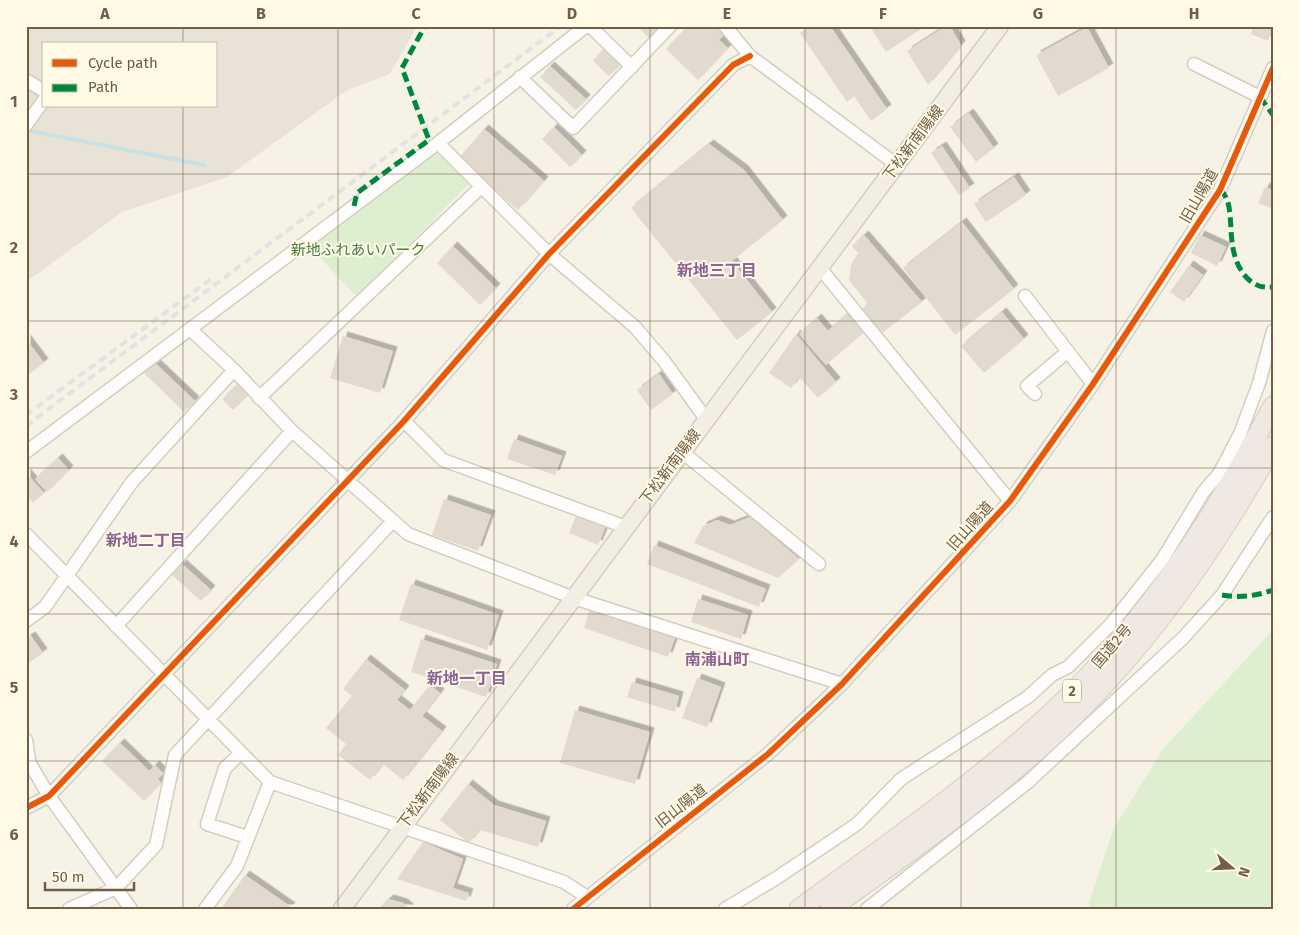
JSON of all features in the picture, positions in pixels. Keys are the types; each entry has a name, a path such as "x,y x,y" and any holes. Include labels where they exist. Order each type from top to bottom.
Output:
{"highway":[{"name":"国道2号","path":"799,909 967,785 1040,724 1093,670 1146,607 1169,563 1229,486 1273,406"},
{"name":"国道2号","path":"830,909 983,796 1055,734 1106,681 1163,616 1208,555 1273,446"}],"main road":[{"name":"下松新南陽線","path":"342,909 400,828 574,598 1000,26"}],"street":[{"path":"26,452 438,143 520,77 588,26 632,66"},
{"path":"520,77 573,128 670,26"},
{"path":"725,26 750,56 897,165"},
{"path":"26,808 50,796 404,421 549,254 732,65 750,56"},
{"path":"1194,64 1260,96"},
{"name":"旧山陽道","path":"572,909 768,754 842,684 1010,500 1093,384 1220,190 1273,68"},
{"path":"26,80 42,90"},
{"path":"26,126 42,103"},
{"path":"438,143 549,254 635,327 664,361 706,419"},
{"path":"259,398 482,187"},
{"path":"820,268 1010,500"},
{"path":"1025,296 1093,384"},
{"path":"190,329 234,370 292,431 408,534 574,598 842,684"},
{"path":"725,909 778,877 857,824 901,779 1028,697 1052,675 1068,667 1169,563 1204,491 1219,474 1240,434 1259,383 1273,331"},
{"path":"1036,394 1028,386 1067,352"},
{"path":"26,621 45,608 132,482 234,370"},
{"path":"404,421 443,460 626,527"},
{"path":"116,626 292,431"},
{"path":"682,451 819,564"},
{"path":"867,909 1028,782 1183,638 1222,595 1273,517"},
{"path":"69,909 116,888 156,845 175,755 393,521"},
{"path":"26,534 240,754 270,782 400,828 564,882 587,897"},
{"path":"26,740 27,759 50,796 131,909"},
{"path":"240,754 225,768 208,824 248,837"},
{"path":"205,909 237,866 270,782"},
{"path":"865,860 888,891"}],"shaded area":[{"path":"26,26 417,26 390,74 347,90 227,177 122,212 26,282"}],"green space":[{"name":"新地ふれあいパーク","path":"436,149 470,183 357,297 309,246"},
{"path":"1273,630 1273,909 1090,909 1089,903 1113,830 1163,749"}],"building":[{"path":"637,26 665,26 651,40"},
{"path":"688,26 721,26 727,31 719,40 728,48 698,80 666,49"},
{"path":"809,26 830,26 887,109 871,121 854,96 847,102 800,33"},
{"path":"870,26 926,26 886,52"},
{"path":"946,26 950,26 961,45 928,85 907,51"},
{"path":"1254,26 1273,26 1268,41 1251,34"},
{"path":"1087,27 1109,68 1058,96 1036,55"},
{"path":"603,49 620,64 609,76 593,61"},
{"path":"550,66 586,99 576,110 540,77"},
{"path":"969,113 994,148 976,162 950,127"},
{"path":"554,127 582,155 570,167 542,139"},
{"path":"484,129 544,181 518,210 459,158"},
{"path":"709,144 744,170 783,220 732,261 772,312 737,340 631,208"},
{"path":"942,146 970,188 959,195 931,153"},
{"path":"1014,177 1026,195 986,222 974,204"},
{"path":"1265,187 1273,190 1273,209 1258,203"},
{"path":"962,222 1014,289 955,335 903,268"},
{"path":"864,235 922,302 881,334 863,309 867,303 849,280 851,265 858,253 852,246"},
{"path":"1200,235 1226,247 1217,266 1191,253"},
{"path":"453,246 496,288 480,305 437,263"},
{"path":"1189,265 1203,275 1184,302 1170,292"},
{"path":"1002,312 1024,339 984,373 961,346"},
{"path":"847,314 864,332 826,365 799,334 817,318 828,331"},
{"path":"796,334 836,382 818,398 799,377 791,388 769,373"},
{"path":"343,336 393,351 380,393 330,378"},
{"path":"26,339 44,363 26,376"},
{"path":"154,362 195,401 184,412 144,373"},
{"path":"659,374 673,394 651,410 637,390"},
{"path":"239,383 250,394 233,410 222,399"},
{"path":"514,439 562,456 555,475 507,459"},
{"path":"58,458 69,470 47,492 35,479"},
{"path":"26,473 44,493 33,503 26,495"},
{"path":"444,499 491,515 478,551 432,535"},
{"path":"578,511 607,523 598,545 569,533"},
{"path":"750,517 799,559 778,578 694,543 703,526 717,520 730,525"},
{"path":"654,545 766,589 759,607 647,564"},
{"path":"182,564 211,590 201,601 172,575"},
{"path":"411,584 499,615 487,650 399,620"},
{"path":"698,599 748,615 741,639 691,622"},
{"path":"590,608 675,638 668,657 584,628"},
{"path":"31,636 43,653 26,665 26,639"},
{"path":"421,639 497,664 486,697 411,672"},
{"path":"366,659 405,690 397,700 410,710 430,685 440,693 422,716 442,731 403,780 383,764 370,780 338,755 346,744 326,728 352,696 343,689"},
{"path":"697,678 721,687 707,727 682,718"},
{"path":"632,682 679,696 675,712 627,697"},
{"path":"575,710 650,732 635,784 560,763"},
{"path":"120,743 149,771 155,765 163,773 158,779 161,783 144,801 102,761"},
{"path":"468,784 494,805 546,821 538,847 480,830 469,843 440,820"},
{"path":"423,842 463,859 453,888 469,893 466,901 397,879"},
{"path":"245,875 291,907 289,909 221,909"},
{"path":"389,899 403,903 410,909 378,909"}],"waterway":[{"path":"26,130 204,165"}],"railway":[{"path":"26,426 561,26"},
{"path":"26,415 211,279"}],"marked path":[{"path":"354,206 357,193 429,140 402,68 425,26"},
{"path":"1260,97 1273,115"},
{"path":"1220,190 1226,197 1229,206 1232,242 1240,268 1248,279 1259,286 1273,287"},
{"path":"1222,595 1248,596 1273,590"}],"cycle path":[{"path":"26,808 49,796 404,421 549,254 733,65 750,56"},
{"path":"573,909 768,754 842,684 1010,501 1093,384 1220,190 1273,68"}],"district":[{"name":"新地三丁目","path":"717,270"},
{"name":"新地二丁目","path":"146,540"},
{"name":"南浦山町","path":"717,659"},
{"name":"新地一丁目","path":"467,678"}]}
